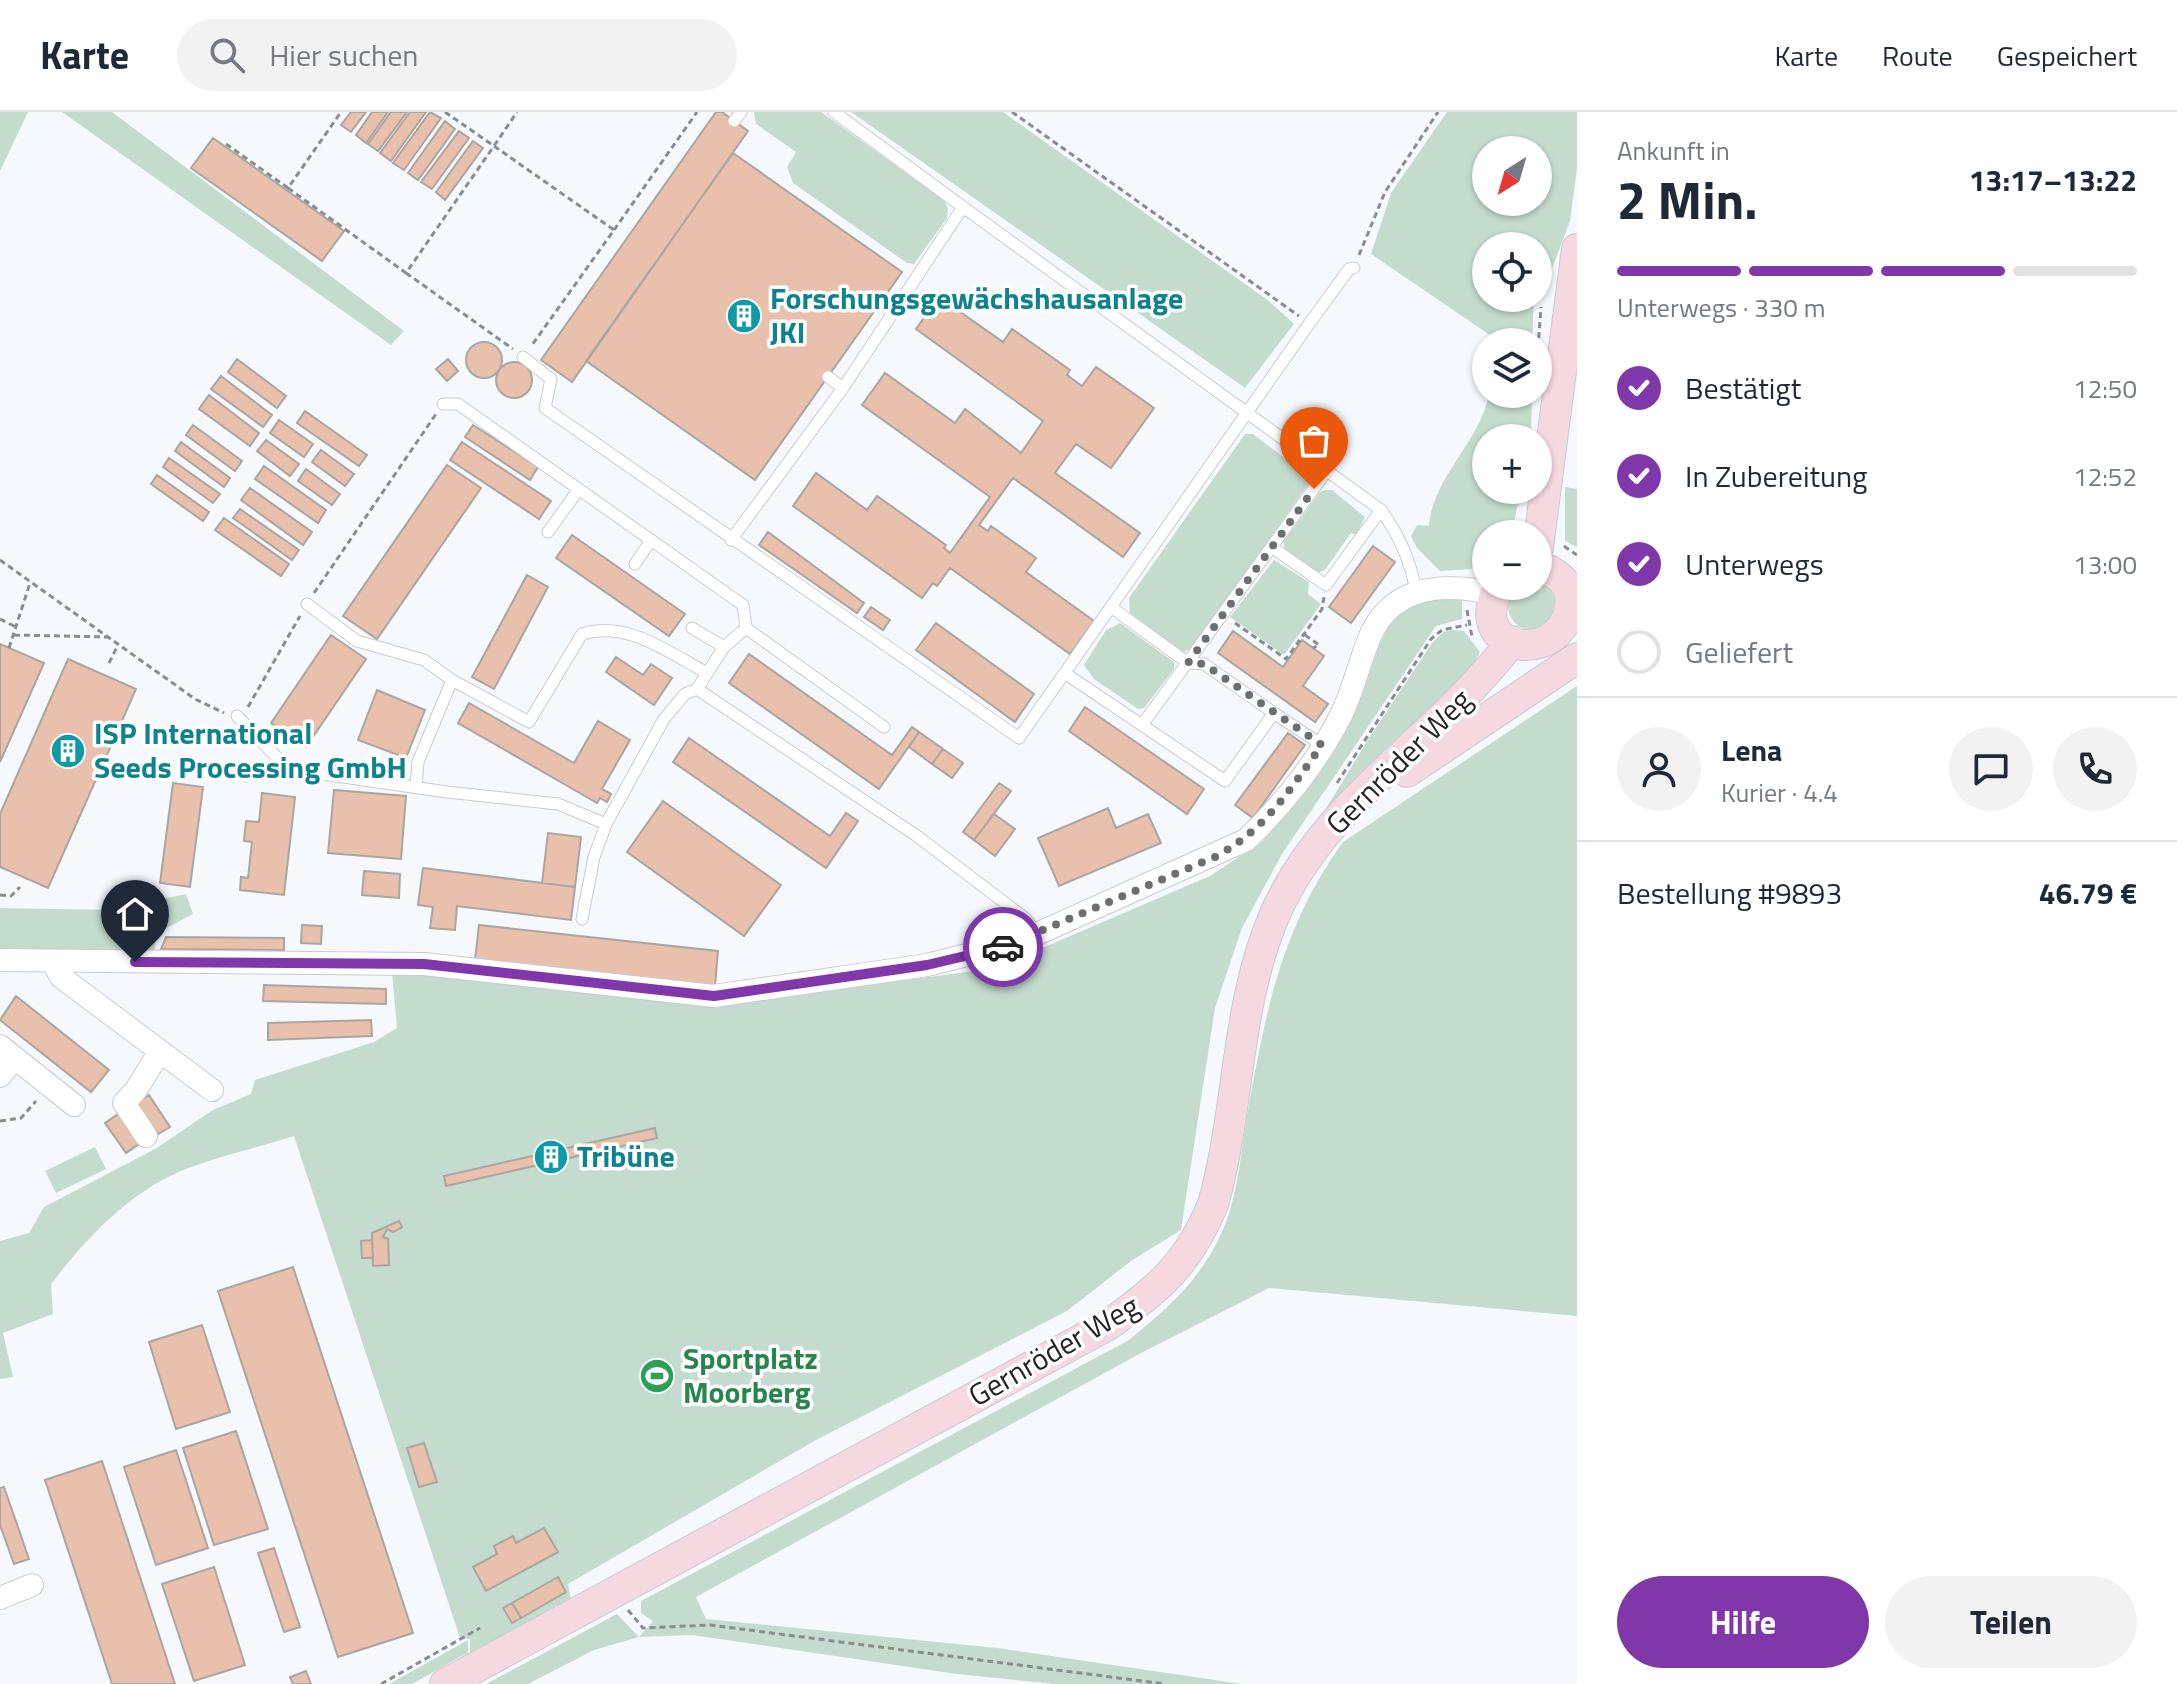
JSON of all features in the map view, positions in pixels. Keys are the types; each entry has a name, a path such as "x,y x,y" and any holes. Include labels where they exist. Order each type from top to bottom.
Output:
{"main road":[{"path":"1551,520 1567,386 1577,249"},
{"path":"1492,600 1494,618 1512,641 1531,647 1551,643 1568,625 1575,605 1563,581 1552,575"},
{"name":"Gernröder Weg","path":"445,1684 1076,1343 1108,1325 1168,1280 1200,1235 1213,1204 1221,1177 1250,994 1267,935 1303,863 1344,795 1453,710 1512,641"},
{"path":"1344,795 1388,785 1577,658"}],"street":[{"path":"0,960 424,964 714,996 927,965 987,952 1037,934 1246,840 1268,819 1322,745 1351,694 1373,631 1399,600 1416,592 1472,585"},
{"path":"52,961 61,977 212,1090"},
{"path":"146,1136 124,1103 136,1090 160,1051"},
{"path":"0,1076 7,1052 74,1105"},
{"path":"0,1598 32,1585"}],"lane":[{"path":"834,112 1381,510 1394,529 1412,568 1416,592"},
{"path":"731,540 843,388 963,207"},
{"path":"523,357 551,379 545,408 1019,738 1309,324 1349,269 1354,268"},
{"path":"828,377 843,388"},
{"path":"443,404 458,404 743,605 746,628 884,727"},
{"path":"1142,725 1328,469"},
{"path":"548,532 579,489"},
{"path":"1273,548 1326,585 1381,510"},
{"path":"635,564 651,540"},
{"path":"307,604 357,641 424,660 452,680 529,722 582,634 600,629 649,641 707,673"},
{"path":"1111,607 1188,663 1204,664 1322,745"},
{"path":"692,628 724,647"},
{"path":"582,919 592,868 606,824 664,719 685,694 697,689 724,647 746,628"},
{"path":"1066,674 1225,781 1274,713"},
{"path":"416,788 418,762 452,680"},
{"path":"697,689 917,836 1026,919 1037,934"},
{"path":"237,716 288,769 558,804 606,824"}],"path":[{"path":"288,188 341,112"},
{"path":"445,112 614,230"},
{"path":"406,273 517,112"},
{"path":"226,144 523,357 697,112"},
{"path":"1012,112 1309,324"},
{"path":"1354,268 1385,192 1438,112"},
{"path":"0,560 195,699 220,713 237,716 251,705 307,604 443,404"},
{"path":"1552,547 1577,555"},
{"path":"9,648 31,582"},
{"path":"1223,615 1286,659 1322,609 1326,585"},
{"path":"0,619 16,627"},
{"path":"1344,795 1431,639 1442,630 1467,625"},
{"path":"14,635 108,637"},
{"path":"1305,635 1319,645 1313,648"},
{"path":"109,663 118,644"},
{"path":"0,895 11,896 20,887"},
{"path":"0,1121 21,1118 48,1085"},
{"path":"625,1603 633,1620 643,1628 710,1625 938,1652 1165,1684"},
{"path":"381,1684 480,1628"}],"green space":[{"path":"0,112 28,112 0,171"},
{"path":"62,112 112,112 404,331 391,345"},
{"path":"754,112 821,112 944,200 948,209 947,218 914,264 907,263 793,183 787,167 796,152 756,124"},
{"path":"851,112 1003,112 1269,301 1294,324 1245,388"},
{"path":"1447,112 1577,112 1577,168 1570,221 1552,269 1552,232 1472,232 1472,312 1533,312 1533,328 1479,328 1371,254 1391,193"},
{"path":"1485,408 1532,408 1531,424 1478,424"},
{"path":"1245,434 1253,434 1312,479 1192,648 1183,652 1130,615 1129,598"},
{"path":"1472,435 1472,504 1519,504 1514,520 1472,520 1471,569 1440,571 1417,548 1411,536 1417,525 1429,526 1438,492"},
{"path":"1565,487 1577,489 1577,547 1565,541"},
{"path":"1332,490 1365,517 1356,535 1351,533 1325,570 1318,573 1286,553 1283,542 1320,492"},
{"path":"1274,560 1309,582 1308,594 1321,604 1284,655 1230,617"},
{"path":"1552,594 1554,615 1541,628 1523,628 1510,615 1509,600 1552,600"},
{"path":"1462,600 1462,619 1436,626 1282,854 1242,928 1215,1008 1181,1230 1131,1261 1067,1311 816,1440 568,1584 571,1601 470,1654 470,1639 460,1638 294,1136 181,1171 125,1205 78,1251 51,1284 53,1314 3,1333 13,1377 0,1379 0,1241 29,1233 44,1207 155,1149 213,1110 251,1094 255,1080 374,1042 397,1028 392,973 731,1003 982,970 1033,952 1210,876 1263,841 1311,777 1394,616 1417,601"},
{"path":"1120,623 1174,662 1174,669 1144,708 1138,709 1094,679 1084,665 1106,630"},
{"path":"1464,631 1480,652 1470,672 1308,838 1432,643 1443,632"},
{"path":"1577,686 1577,1316 1269,1288 1141,1353 696,1597 706,1619 997,1648 1242,1684 1054,1684 957,1674 692,1635 639,1637 653,1621 641,1613 641,1601 1129,1340 1177,1297 1206,1261 1228,1216 1278,973 1304,907 1322,874 1343,842"},
{"path":"186,894 193,914 157,933 154,952 0,948 0,908 111,910"},
{"path":"95,1147 106,1169 56,1193 45,1171"},
{"path":"617,1614 639,1637 594,1650 528,1684 486,1684"},
{"path":"468,1640 468,1653 412,1684 389,1684"}],"building":[{"path":"351,112 366,112 351,132 341,125"},
{"path":"372,112 388,112 366,143 356,135"},
{"path":"391,112 407,112 378,151 368,144"},
{"path":"410,112 426,112 391,161 380,153"},
{"path":"430,112 441,118 404,170 393,163"},
{"path":"716,112 722,112 748,131 572,382 541,360"},
{"path":"445,121 455,129 418,180 408,173"},
{"path":"459,131 469,138 432,189 421,182"},
{"path":"213,138 344,231 322,261 191,168"},
{"path":"473,141 483,148 445,200 436,192"},
{"name":"Forschungsgewächshausanlage JKI","path":"733,153 902,272 755,480 586,361"},
{"path":"939,297 1003,342 1012,329 1070,370 1067,375 1082,386 1096,367 1154,408 1111,468 1076,444 1055,473 1140,533 1123,557 1013,478 979,525 988,531 991,526 1036,558 1026,572 1094,621 1070,654 950,568 937,586 933,583 922,598 793,506 816,473 867,510 877,496 946,545 944,548 950,553 990,497 862,405 885,373 955,423 965,409 1021,453 1043,421 916,329"},
{"path":"484,342 497,347 502,360 497,373 484,378 471,373 466,360 471,347"},
{"path":"237,359 286,396 277,408 228,372"},
{"path":"448,359 458,371 447,381 436,369"},
{"path":"514,362 527,367 532,380 527,393 514,398 501,393 496,380 501,367"},
{"path":"221,376 272,415 263,427 211,389"},
{"path":"209,395 259,433 250,446 199,409"},
{"path":"305,411 367,455 359,466 297,423"},
{"path":"279,420 313,444 304,457 270,433"},
{"path":"193,425 242,461 235,471 186,435"},
{"path":"473,425 538,467 530,480 465,437"},
{"path":"266,440 299,464 290,476 257,451"},
{"path":"181,442 230,478 224,487 175,451"},
{"path":"462,442 551,501 539,519 450,460"},
{"path":"321,450 354,474 345,486 312,462"},
{"path":"169,458 220,494 213,503 163,467"},
{"path":"447,465 481,488 377,639 343,616"},
{"path":"264,466 326,510 318,523 255,479"},
{"path":"306,469 340,494 332,505 298,481"},
{"path":"157,475 209,512 203,521 151,484"},
{"path":"250,488 312,532 303,545 241,500"},
{"path":"240,509 299,550 292,560 233,518"},
{"path":"224,518 289,564 281,576 215,530"},
{"path":"768,532 864,603 857,613 759,545"},
{"path":"572,535 685,614 669,636 556,558"},
{"path":"1373,546 1395,562 1351,623 1329,607"},
{"path":"527,575 548,587 494,689 472,677"},
{"path":"871,607 890,620 883,630 864,617"},
{"path":"936,623 1034,694 1015,722 916,650"},
{"path":"1233,631 1283,667 1302,640 1324,656 1303,686 1328,704 1315,722 1218,653"},
{"path":"331,635 366,659 306,747 271,723"},
{"path":"0,644 44,663 0,762"},
{"path":"749,654 892,755 912,727 919,732 879,789 729,683"},
{"path":"616,657 643,675 651,664 672,678 654,705 606,672"},
{"name":"ISP International Seeds Processing GmbH","path":"68,659 136,689 48,888 0,867 0,814"},
{"path":"377,690 425,710 406,758 358,740"},
{"path":"469,703 574,763 598,721 630,740 602,789 611,794 607,802 600,798 597,803 458,723"},
{"path":"1085,707 1204,789 1187,814 1069,731"},
{"path":"919,732 943,749 932,764 909,747"},
{"path":"1288,733 1305,745 1253,818 1235,805"},
{"path":"689,738 830,836 846,813 858,821 826,868 673,762"},
{"path":"943,749 963,763 952,778 932,764"},
{"path":"173,783 203,787 190,887 160,883"},
{"path":"999,783 1011,791 974,840 963,832"},
{"path":"334,790 406,796 401,859 328,853"},
{"path":"262,793 295,797 284,895 240,890 241,877 248,878 252,842 244,841 246,821 259,822"},
{"path":"663,801 781,885 744,936 627,852"},
{"path":"1108,808 1116,828 1148,814 1161,843 1059,886 1038,838"},
{"path":"994,814 1015,829 995,856 974,840"},
{"path":"548,833 581,837 575,887 542,883"},
{"path":"423,868 575,887 571,920 457,906 455,930 430,928 433,907 418,905"},
{"path":"364,871 400,874 399,898 362,895"},
{"path":"302,925 322,926 321,944 301,943"},
{"path":"479,925 718,951 715,986 475,960"},
{"path":"166,937 284,938 284,950 161,949"},
{"path":"264,985 386,989 386,1004 263,1001"},
{"path":"16,996 109,1070 91,1092 0,1020"},
{"path":"371,1020 372,1036 268,1040 268,1023"},
{"path":"149,1095 170,1127 158,1134 137,1103"},
{"path":"121,1112 142,1142 126,1153 105,1123"},
{"name":"Tribüne","path":"655,1128 657,1138 446,1186 444,1176"},
{"path":"399,1221 402,1227 393,1232 387,1229 383,1237 388,1239 389,1265 373,1266 372,1233"},
{"path":"372,1240 373,1258 362,1258 361,1241"},
{"path":"293,1267 413,1633 338,1657 218,1291"},
{"path":"202,1325 230,1412 176,1429 149,1342"},
{"path":"236,1431 268,1529 214,1545 183,1448"},
{"path":"424,1443 437,1482 419,1487 407,1448"},
{"path":"176,1450 208,1548 156,1565 124,1467"},
{"path":"102,1461 175,1684 112,1684 45,1480"},
{"path":"4,1487 29,1559 14,1564 0,1525 0,1488"},
{"path":"544,1528 558,1552 486,1591 473,1567 497,1554 494,1546 513,1536 516,1543"},
{"path":"274,1548 300,1627 284,1632 258,1553"},
{"path":"214,1567 245,1665 194,1681 162,1584"},
{"path":"558,1577 566,1592 521,1618 512,1603"},
{"path":"512,1603 521,1618 512,1623 503,1608"},
{"path":"306,1671 311,1684 293,1684 290,1677"}],"way so far":[{"path":"1003,947 1215,857 1246,840 1268,819 1322,745 1204,664 1188,663 1314,489"}],"place":[{"name":"Forschungsgewächshausanlage JKI","path":"744,316"},
{"name":"ISP International Seeds Processing GmbH","path":"68,751"},
{"name":"Tribüne","path":"551,1157"},
{"name":"Sportplatz Moorberg","path":"657,1376"}],"route":[{"path":"135,962 424,964 714,996 927,965 1003,947"}]}
